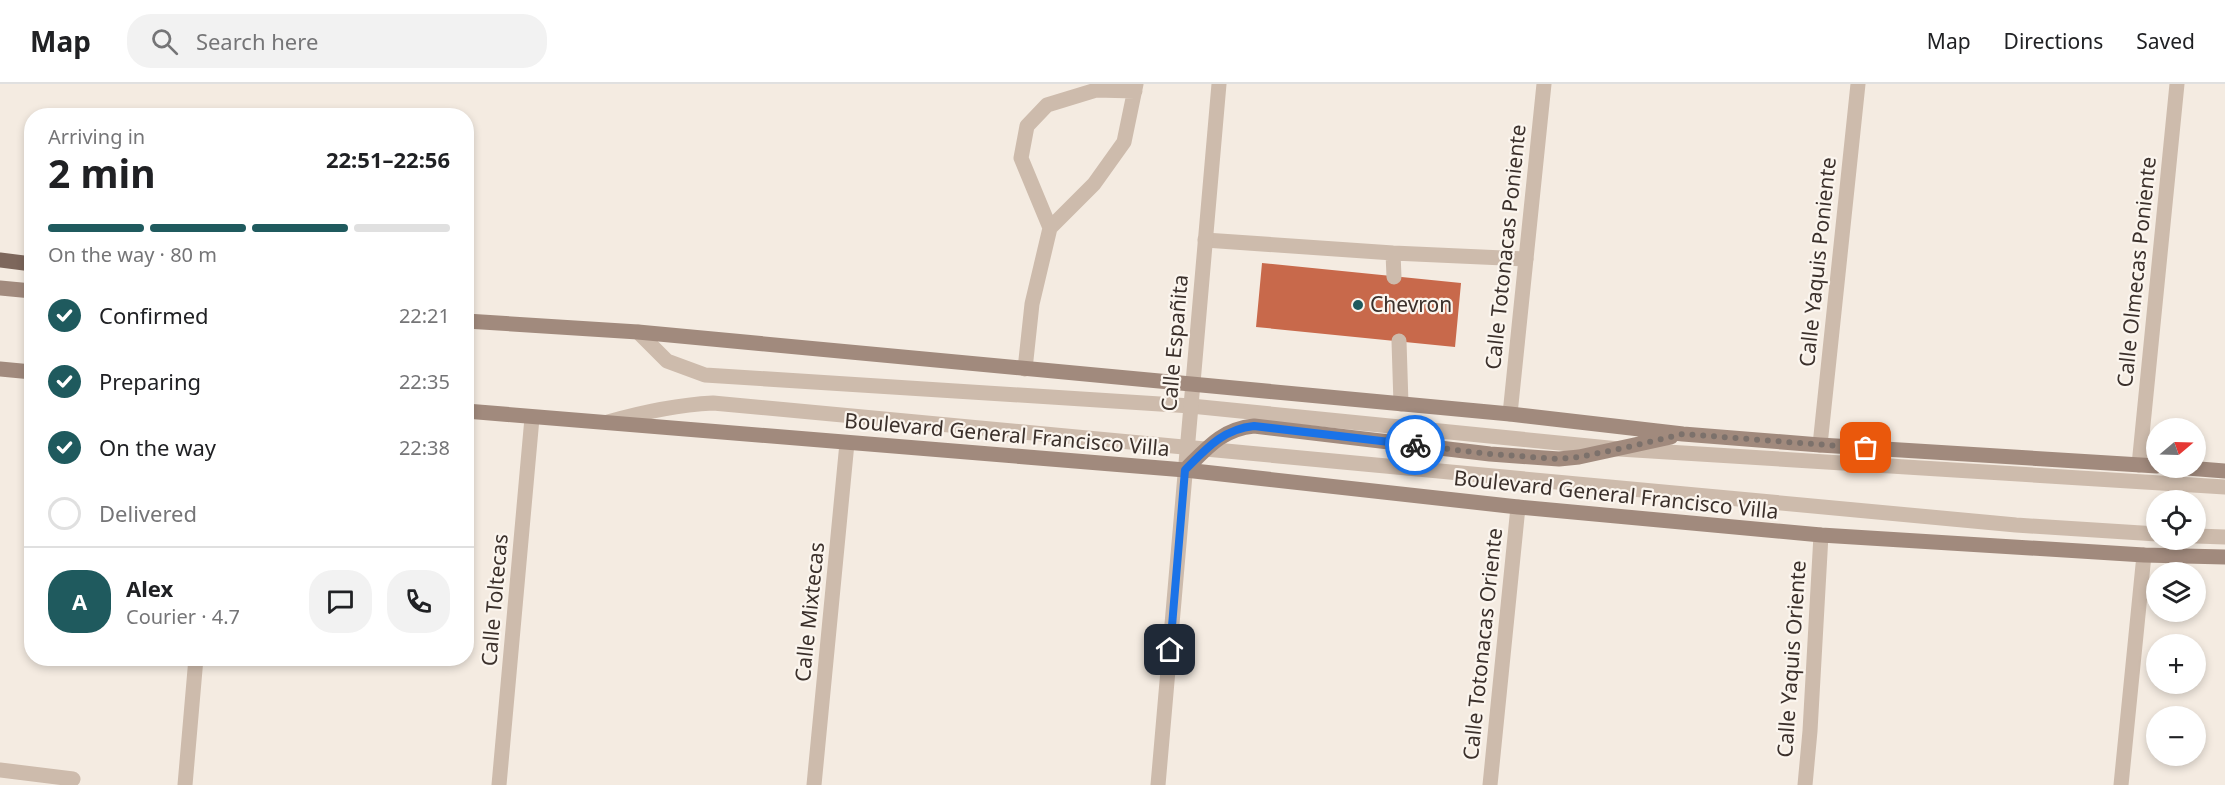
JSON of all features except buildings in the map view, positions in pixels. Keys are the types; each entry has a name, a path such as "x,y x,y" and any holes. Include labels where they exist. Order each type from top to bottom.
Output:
{"main road":[{"path":"0,260 24,263"},
{"path":"0,288 24,290"},
{"path":"474,322 638,332 1510,414 1683,434 2146,465"},
{"path":"0,369 24,371"},
{"name":"Boulevard General Francisco Villa","path":"474,412 1185,470 1518,507 1821,535 2144,555 2225,557"},
{"path":"1185,470 1221,435 1236,429 1254,426 1490,454 1559,459 1619,449 1683,434"},
{"path":"2206,470 2225,471"}],"street":[{"name":"Calle Españita","path":"1158,785 1219,84"},
{"name":"Calle Totonacas Poniente","path":"1510,414 1545,84"},
{"name":"Calle Yaquis Poniente","path":"1821,445 1858,84"},
{"name":"Calle Olmecas Poniente","path":"2139,465 2176,84"},
{"path":"1024,369 1032,304 1050,228 1094,184 1124,142 1136,88 1096,90 1047,105 1027,126 1021,158 1050,228"},
{"path":"1205,240 1393,253 1526,259"},
{"path":"1393,253 1394,277"},
{"path":"638,332 667,361 705,375 1191,406 1619,449 2225,487"},
{"path":"1399,341 1401,404"},
{"path":"605,423 652,410 679,405 713,403 2016,525 2146,533"},
{"name":"Calle Toltecas","path":"499,785 532,418"},
{"name":"Calle Mixtecas","path":"814,785 847,443"},
{"name":"Calle Totonacas Oriente","path":"1490,785 1518,507"},
{"name":"Calle Yaquis Oriente","path":"1805,785 1821,535"},
{"path":"2206,536 2225,537"},
{"path":"2121,785 2144,555"},
{"path":"185,785 195,666"},
{"path":"0,770 73,779"}],"way so far":[{"path":"1415,445 1559,459 1619,449 1683,434 1866,448"}],"place":[{"name":"Chevron","path":"1358,305"}],"route":[{"path":"1170,650 1185,470 1221,435 1236,429 1254,426 1415,445"}]}
